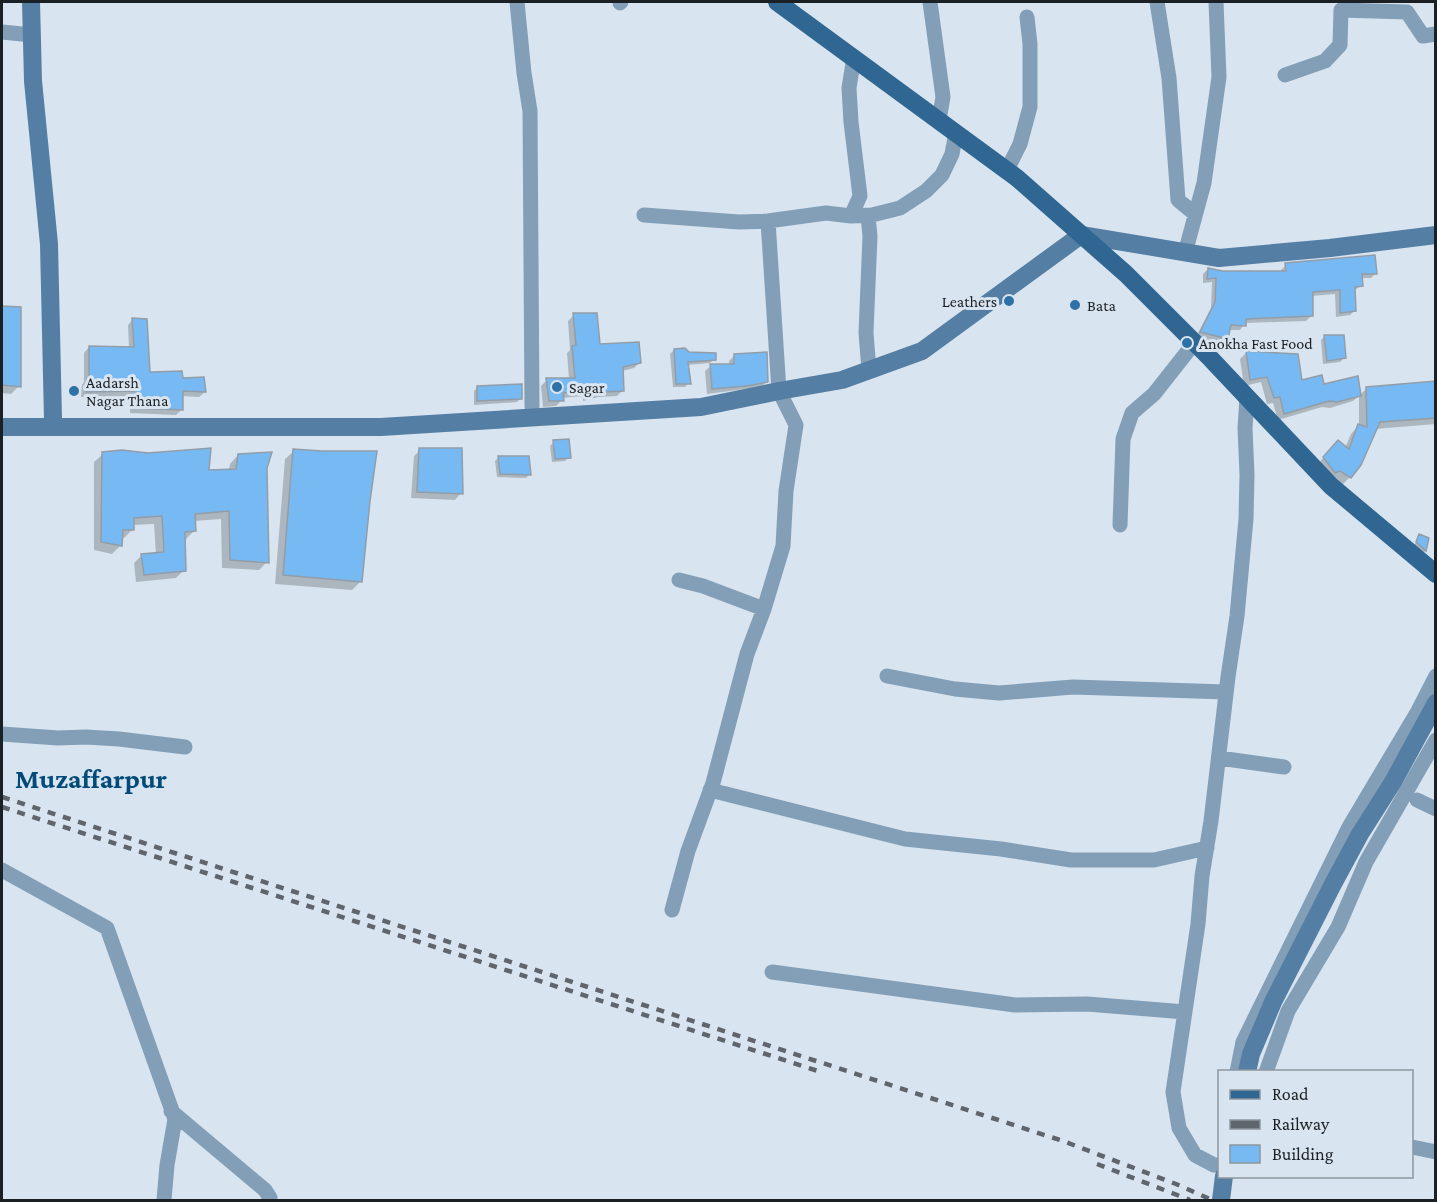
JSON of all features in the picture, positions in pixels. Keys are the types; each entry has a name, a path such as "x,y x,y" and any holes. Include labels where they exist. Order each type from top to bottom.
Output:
{"main road":[{"path":"31,2 33,81 49,244 53,419"},
{"path":"777,2 1007,170 1126,274 1195,342 1332,486 1436,574"},
{"path":"2,430 381,427 701,407 779,390 842,380 922,351 1081,235 1219,258 1436,235"},
{"path":"2,430 53,419 386,418 532,407 615,404 629,412"},
{"path":"1247,1070 1251,1054 1273,1002 1323,904 1360,834 1393,782 1436,703"},
{"path":"1221,1200 1224,1178"}],"street":[{"path":"517,2 530,111 532,407"},
{"path":"930,2 943,97 939,120"},
{"path":"1157,2 1169,78 1178,200 1195,214"},
{"path":"1185,253 1204,183 1218,77 1216,2"},
{"path":"1285,75 1326,61 1340,45 1341,10 1407,12 1423,36 1436,34"},
{"path":"1007,170 1020,144 1030,107 1030,45 1027,17"},
{"path":"2,32 32,35"},
{"path":"851,216 860,196 850,122 849,88 854,57"},
{"path":"644,215 739,222 768,221 826,213 868,216 900,208 926,191 942,176 952,154 956,133"},
{"path":"868,216 870,236 866,333 869,370"},
{"path":"672,910 688,851 710,790 747,654 764,609 783,546 786,491 796,425 779,390 768,221"},
{"path":"1120,525 1123,439 1132,413 1154,394 1195,342"},
{"path":"1218,1165 1214,1166 1195,1155 1179,1128 1173,1092 1198,924 1237,616 1246,519 1247,397"},
{"path":"679,580 703,586 764,609"},
{"path":"887,676 999,693 1073,687 1226,692"},
{"path":"1237,1070 1243,1042 1349,827 1418,711 1436,676"},
{"path":"2,734 119,739 185,747"},
{"path":"1266,1070 1288,1011 1338,927 1366,862 1436,740"},
{"path":"1218,758 1284,767"},
{"path":"710,790 905,839 1001,849 1071,860 1154,860 1207,848"},
{"path":"1417,800 1436,809"},
{"path":"2,870 107,928 175,1119 166,1165 164,1200"},
{"path":"772,972 1015,1005 1087,1004 1185,1012"},
{"path":"171,1111 265,1190 269,1200"},
{"path":"1413,1146 1436,1152"}],"building":[{"path":"1375,255 1377,274 1362,274 1363,286 1355,287 1356,311 1340,313 1340,290 1313,292 1313,316 1246,319 1246,326 1231,325 1228,339 1200,332 1215,302 1216,278 1207,279 1208,268 1222,271 1286,271 1285,263"},
{"path":"2,306 21,307 21,387 2,385"},
{"path":"573,313 597,313 600,344 639,342 641,363 623,367 624,391 604,392 589,396 588,390 563,393 564,401 549,401 546,378 575,378 572,346 576,345"},
{"path":"132,318 147,319 150,372 182,371 183,378 204,377 206,392 183,391 183,410 135,408 135,391 86,392 89,377 89,346 134,347"},
{"path":"1324,335 1344,335 1346,358 1327,361"},
{"path":"685,348 689,352 716,353 716,360 688,362 691,384 676,384 674,349"},
{"path":"1246,351 1298,354 1302,380 1322,375 1324,384 1358,376 1361,396 1337,402 1329,401 1284,414 1280,397 1274,398 1267,377 1250,380"},
{"path":"767,352 768,382 712,389 710,364 734,364 734,354"},
{"path":"1436,381 1436,418 1380,422 1361,465 1351,478 1340,471 1335,473 1323,457 1338,440 1349,449 1358,424 1367,427 1366,387"},
{"path":"522,384 522,399 477,401 477,386"},
{"path":"569,439 571,458 555,459 553,440"},
{"path":"211,448 209,470 236,469 238,454 272,452 267,468 269,563 230,560 229,511 195,514 196,531 185,532 186,571 144,575 141,554 164,552 162,516 134,518 134,530 123,530 122,546 101,542 102,452 122,450 148,453"},
{"path":"419,448 462,448 463,494 417,492"},
{"path":"293,449 377,451 362,582 283,575"},
{"path":"498,456 529,456 531,475 500,474"},
{"path":"1419,534 1429,538 1426,551 1416,542"}],"railway":[{"path":"2,797 1063,1141 1212,1200"},
{"path":"2,807 818,1071"},
{"path":"1097,1164 1190,1200"}],"place":[{"name":"Leathers","path":"1009,301"},
{"name":"Bata","path":"1075,305"},
{"name":"Anokha Fast Food","path":"1187,343"},
{"name":"Sagar","path":"557,387"},
{"name":"Aadarsh Nagar Thana","path":"74,391"}],"district":[{"name":"Muzaffarpur","path":"91,778"}]}
